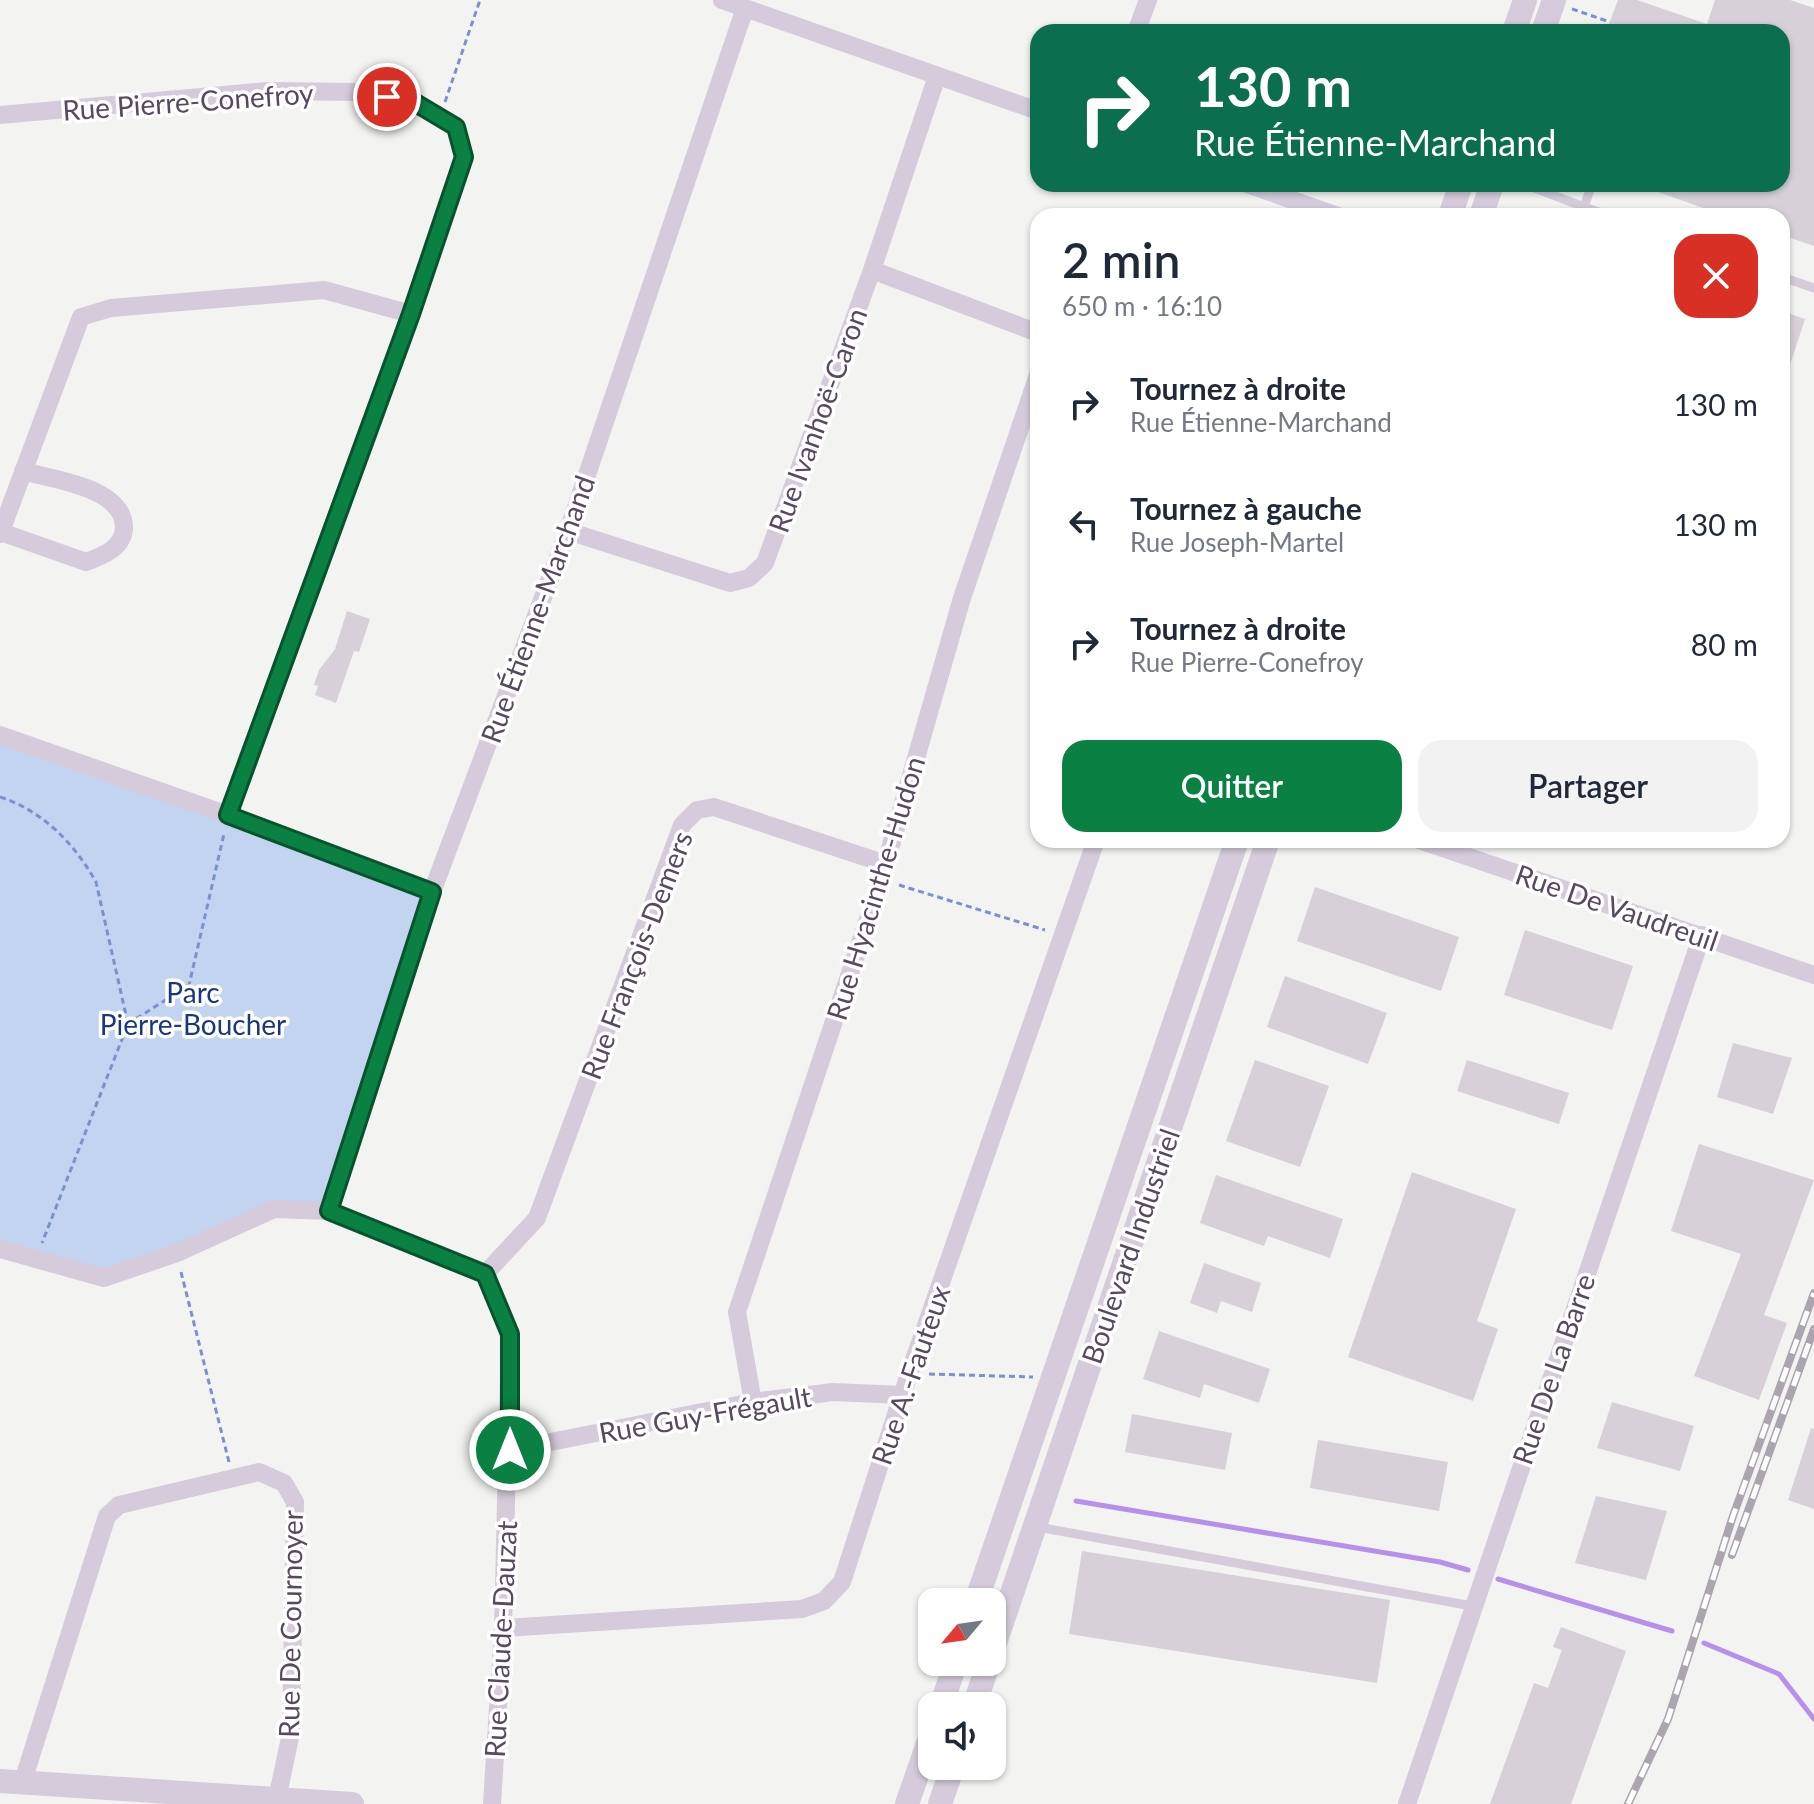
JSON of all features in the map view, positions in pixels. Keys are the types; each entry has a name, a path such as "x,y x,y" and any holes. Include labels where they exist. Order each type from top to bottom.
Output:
{"street":[{"path":"722,0 1030,108"},
{"path":"1139,24 1148,0"},
{"path":"1517,24 1525,0"},
{"path":"1546,24 1554,1"},
{"name":"Rue Étienne-Marchand","path":"329,1211 432,892 568,531 745,8"},
{"name":"Rue Ivanhoë-Caron","path":"568,531 730,583 749,578 765,563 872,270 937,76"},
{"name":"Rue Pierre-Conefroy","path":"0,115 268,91 360,92 414,102 456,127 464,157 411,314 228,815"},
{"path":"1270,192 1315,208"},
{"path":"872,270 1030,330"},
{"path":"23,471 115,502 123,516 124,534 109,553 86,562 0,533 23,471 81,317 111,308 324,290 411,314"},
{"name":"Rue Hyacinthe-Hudon","path":"753,1402 737,1312 884,872 962,598 1030,398"},
{"path":"0,735 228,815 432,892"},
{"name":"Rue François-Demers","path":"485,1274 537,1218 682,825 697,810 714,807 884,872"},
{"name":"Rue A.-Fauteux","path":"503,1628 802,1609 824,1601 842,1582 909,1374 1093,848"},
{"name":"Boulevard Industriel","path":"981,1588 1234,848"},
{"name":"Boulevard Industriel","path":"1006,1610 1265,848"},
{"name":"Rue De Vaudreuil","path":"1443,848 1814,975"},
{"name":"Rue De La Barre","path":"1407,1804 1702,935"},
{"path":"1201,946 1228,957"},
{"path":"1177,1014 1206,1024"},
{"path":"1141,1120 1169,1133"},
{"path":"0,1249 104,1278 177,1253 274,1209 329,1211 485,1274"},
{"name":"Rue Claude-Dauzat","path":"485,1274 510,1334 510,1450 492,1804"},
{"path":"1086,1281 1114,1292"},
{"name":"Rue Guy-Frégault","path":"510,1450 753,1402 833,1392 902,1395"},
{"path":"1033,1435 1062,1445"},
{"name":"Rue De Cournoyer","path":"11,1781 107,1516 119,1505 259,1472 284,1483 295,1502 291,1733 277,1799"},
{"path":"1009,1506 1036,1521"},
{"path":"907,1804 918,1772"},
{"path":"940,1804 948,1780"},
{"path":"11,1781 352,1804"}],"lane":[{"path":"1553,192 1587,208"},
{"path":"1584,207 1589,192"},
{"path":"1790,280 1814,288"},
{"path":"1036,1521 1472,1606"}],"path":[{"path":"440,118 480,0"},
{"path":"1554,1 1610,22"},
{"path":"0,797 16,802 55,827 96,882 128,1024 36,1259"},
{"path":"128,1024 189,985 228,815"},
{"path":"884,872 1063,936"},
{"path":"177,1253 233,1478"},
{"path":"909,1374 1053,1378"}],"green space":[{"name":"Parc Pierre-Boucher","path":"0,735 432,892 329,1211 274,1209 104,1278 0,1249"}],"building":[{"path":"1618,0 1637,0 1707,24 1609,24"},
{"path":"1715,0 1790,0 1814,8 1814,246 1790,238 1790,208 1703,208 1658,192 1790,192 1790,24 1707,24"},
{"path":"1790,314 1805,319 1790,365"},
{"path":"347,611 370,619 359,652 354,651 336,703 315,695 318,686 314,685 319,670 335,649"},
{"path":"1315,887 1459,937 1441,991 1297,941"},
{"path":"1525,930 1633,966 1612,1030 1504,995"},
{"path":"1285,976 1387,1013 1368,1064 1267,1027"},
{"path":"1733,1043 1792,1058 1773,1114 1717,1097"},
{"path":"1255,1060 1329,1086 1300,1167 1226,1141"},
{"path":"1467,1060 1569,1093 1559,1124 1457,1091"},
{"path":"1699,1144 1814,1180 1764,1315 1787,1323 1759,1400 1694,1376 1741,1254 1671,1231"},
{"path":"1412,1172 1516,1209 1477,1321 1498,1329 1473,1401 1348,1357"},
{"path":"1216,1175 1343,1219 1330,1258 1268,1236 1264,1246 1200,1223"},
{"path":"1204,1263 1261,1283 1252,1312 1221,1301 1217,1313 1190,1303"},
{"path":"1159,1331 1270,1369 1259,1403 1204,1384 1200,1398 1143,1379"},
{"path":"1612,1402 1694,1426 1680,1471 1597,1448"},
{"path":"1132,1414 1232,1433 1225,1470 1125,1452"},
{"path":"1811,1428 1814,1429 1814,1509 1788,1500"},
{"path":"1318,1440 1448,1462 1439,1511 1310,1488"},
{"path":"1596,1496 1667,1511 1646,1580 1575,1563"},
{"path":"1082,1551 1390,1600 1377,1683 1069,1634"},
{"path":"1561,1627 1626,1651 1571,1804 1490,1804 1534,1683 1548,1688 1562,1650 1553,1647"}],"waterway":[{"path":"1076,1501 1440,1562 1468,1570"},
{"path":"1498,1579 1672,1631"},
{"path":"1704,1643 1779,1674 1814,1719"}],"railway":[{"path":"1628,1804 1668,1719 1733,1516 1814,1293"},
{"path":"1732,1555 1814,1329"}],"route":[{"path":"387,97 414,102 456,127 464,157 411,314 228,815 432,892 329,1211 485,1274 492,1284 510,1334 510,1450"}]}
